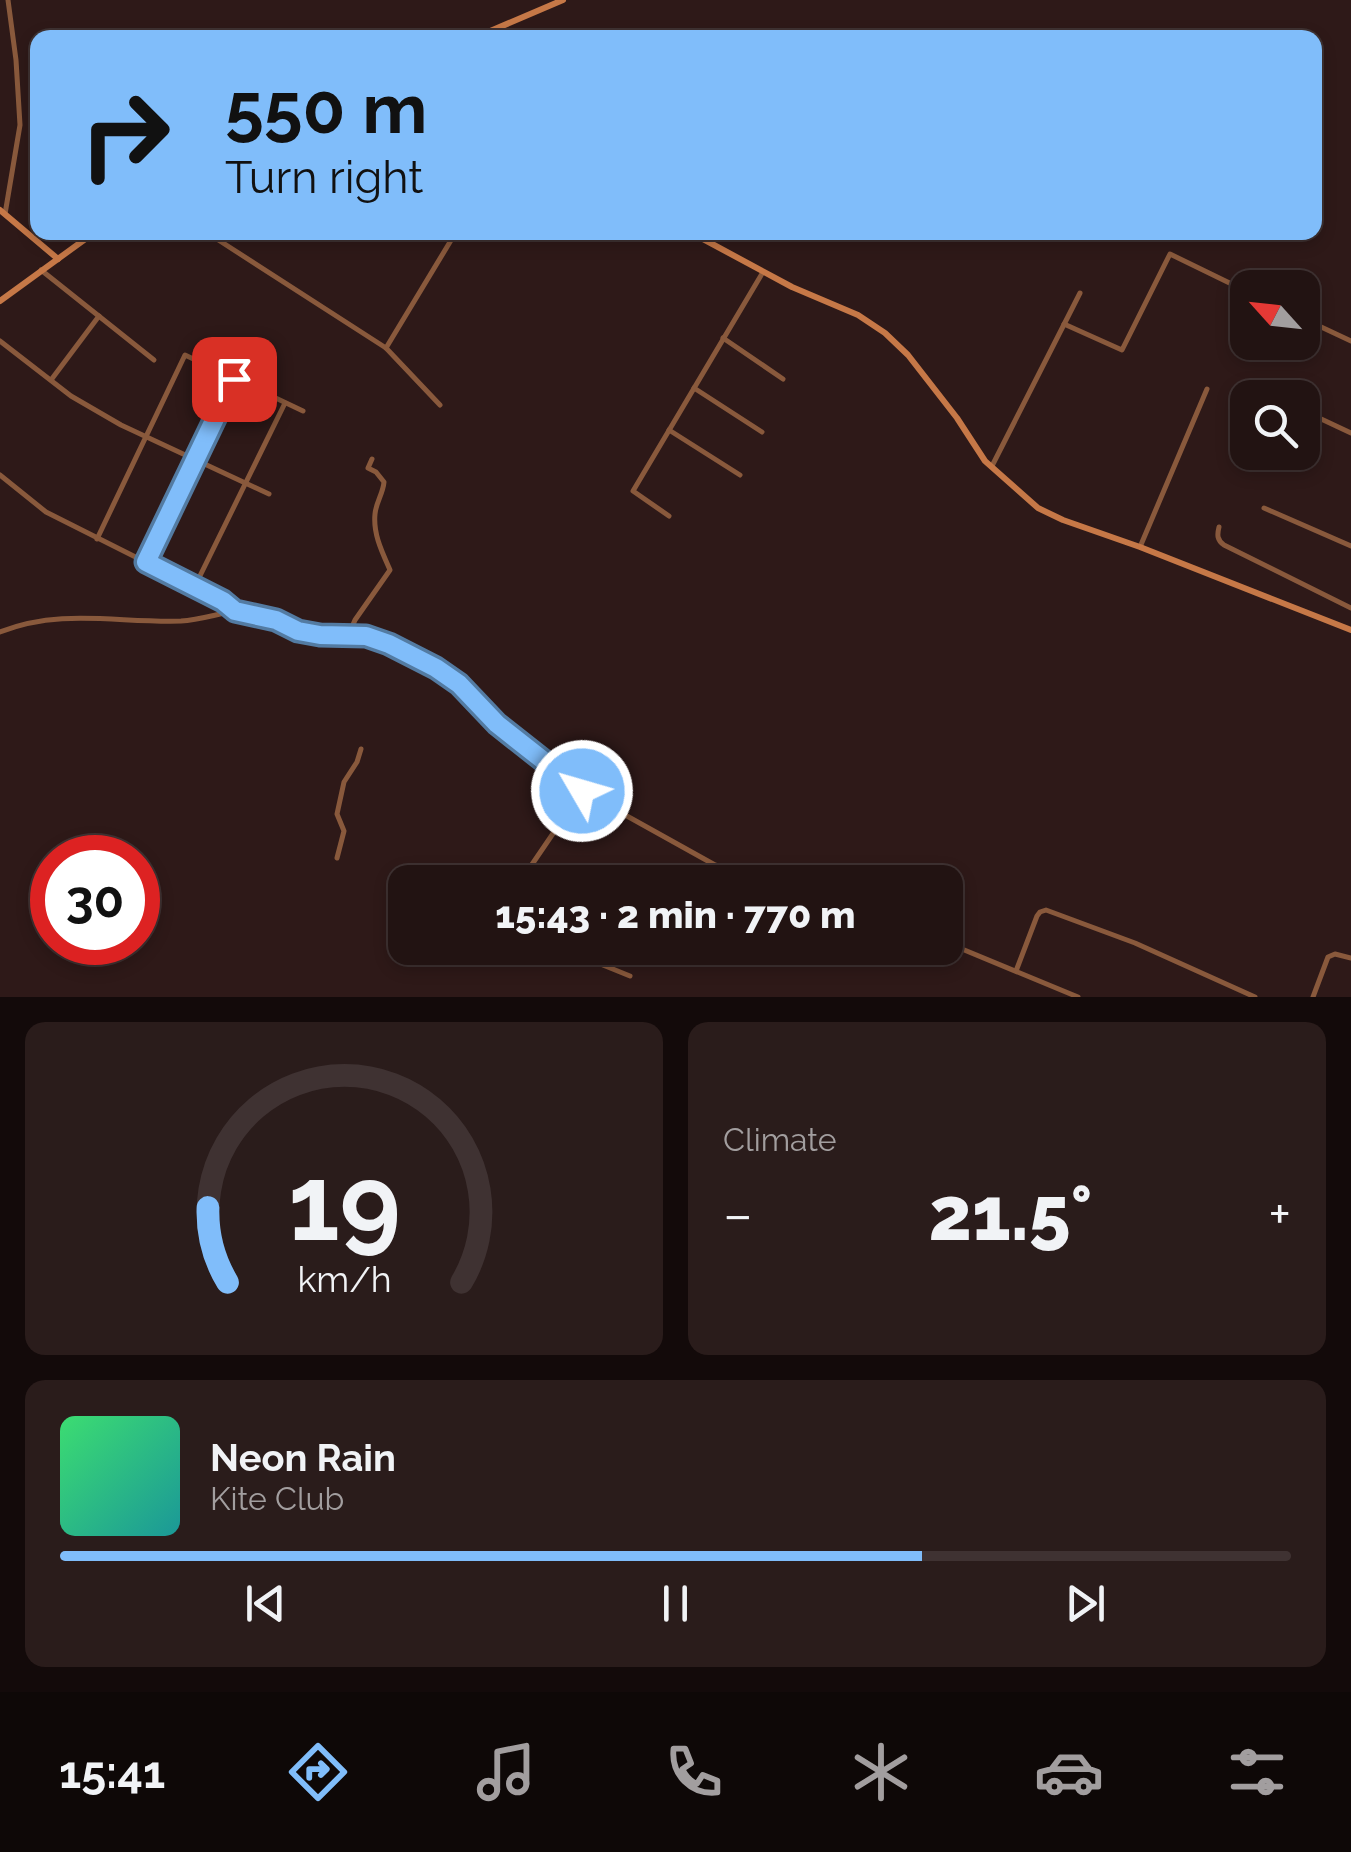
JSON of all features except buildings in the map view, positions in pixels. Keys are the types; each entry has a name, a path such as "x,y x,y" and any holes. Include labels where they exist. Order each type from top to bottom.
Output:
{"street":[{"path":"8,0 20,126 2,212 30,236"},
{"path":"493,30 563,0"},
{"path":"35,240 58,260"},
{"path":"0,301 84,240"},
{"path":"218,240 386,348 440,405"},
{"path":"386,348 451,240"},
{"path":"705,240 819,300 858,314 886,334 908,355 992,466 1038,508 1351,630"},
{"path":"1064,324 1122,350 1170,254 1230,283"},
{"path":"41,270 154,360"},
{"path":"669,516 633,491 763,272"},
{"path":"992,466 1080,293"},
{"path":"51,380 99,316"},
{"path":"1320,326 1351,341"},
{"path":"723,338 783,379"},
{"path":"0,341 71,396 104,416 269,494"},
{"path":"98,539 185,355 303,411"},
{"path":"146,562 234,379"},
{"path":"694,388 762,432"},
{"path":"1140,547 1207,389"},
{"path":"194,588 285,404"},
{"path":"1320,418 1351,433"},
{"path":"669,430 740,475"},
{"path":"349,634 390,570 375,530 375,509 384,482 368,468 372,459"},
{"path":"0,475 46,512 223,601 235,611"},
{"path":"1264,508 1351,546"},
{"path":"1219,527 1219,542 1224,546 1351,608"},
{"path":"0,632 57,618 177,621 235,611 276,620 298,631 366,636 436,668 459,684 497,724 582,791 715,865"},
{"path":"337,858 344,832 337,814 344,782 361,749"},
{"path":"532,865 582,791"},
{"path":"1016,970 1037,916 1046,910 1135,943 1255,997"},
{"path":"963,949 1078,997"},
{"path":"1313,997 1328,957 1335,954 1351,958"},
{"path":"603,965 630,976"}],"route":[{"path":"234,379 146,562 235,611 276,620 298,631 366,636 436,668 459,684 497,724 582,791"}]}
